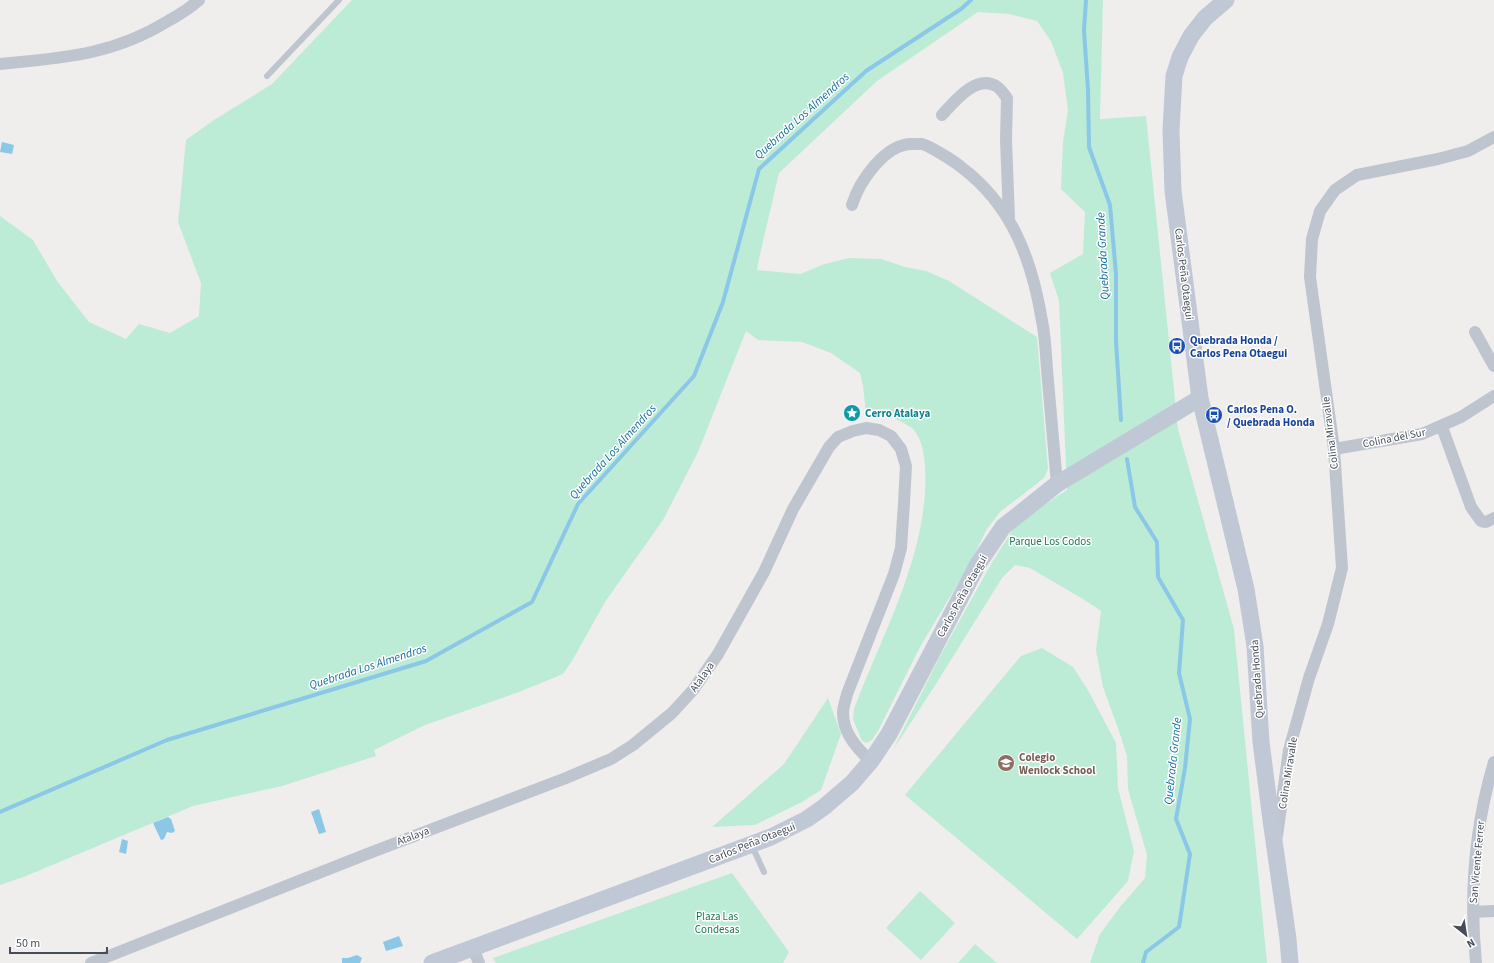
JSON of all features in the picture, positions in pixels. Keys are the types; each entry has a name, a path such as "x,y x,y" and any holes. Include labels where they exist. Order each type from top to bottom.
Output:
{"street":[{"path":"0,64 53,60 104,50 141,36 160,26 199,0"},
{"name":"Carlos Peña Otaegui","path":"432,963 476,955 790,829 824,807 852,783 871,761 892,728 978,564 1003,527 1057,484 1200,398 1173,191 1171,130 1172,98 1174,76 1180,57 1191,36 1205,18 1226,0"},
{"path":"942,115 958,96 974,86 986,82 997,86 1007,98 1006,140 1009,218"},
{"name":"Colina Miravalle","path":"1275,845 1290,750 1309,678 1328,624 1342,568 1334,449 1310,277 1312,239 1320,211 1335,190 1357,176 1438,159 1468,151 1494,137"},
{"path":"852,205 855,194 881,159 894,149 908,144 923,144 957,164 975,177 1009,218 1034,279 1043,322 1057,484"},
{"path":"1475,332 1494,366"},
{"name":"Colina del Sur","path":"1334,449 1422,434 1442,427 1461,417 1494,396"},
{"name":"Quebrada Honda","path":"1200,398 1246,589 1251,617 1255,646 1262,742 1290,963"},
{"path":"1442,427 1471,507 1481,521 1486,522 1494,518"},
{"name":"Atalaya","path":"91,963 366,854 566,778 611,758 633,745 677,707 693,690 718,654 764,572 793,508 829,446 838,437 866,428 879,430 891,436 901,449 906,466 901,548 894,574 847,694 843,712 845,727 850,738 860,752 871,761"},
{"name":"San Vicente Ferrer","path":"1476,963 1472,912 1476,842 1486,788 1494,762"},
{"path":"1472,912 1494,912"}],"lane":[{"path":"267,76 339,0"},
{"path":"752,844 764,872"}],"green space":[{"name":"Parque Los Codos","path":"352,0 1103,0 1100,119 1146,116 1178,429 1234,629 1267,963 1090,963 1100,934 1120,907 1145,878 1147,855 1128,789 1127,756 1103,687 1096,650 1101,611 1030,568 1015,565 1002,578 893,750 939,658 991,564 1014,528 1039,508 1067,490 1059,301 1050,273 1083,254 1085,212 1061,189 1063,142 1068,110 1063,73 1051,41 1037,21 1009,14 978,12 877,81 779,173 758,263 757,270 800,274 825,264 849,258 881,259 905,267 926,271 949,281 1037,337 1048,469 1044,478 1000,512 987,529 969,565 920,647 878,731 872,740 867,743 862,741 853,719 854,709 891,621 912,560 920,529 925,498 925,466 922,446 919,437 913,429 895,418 877,413 866,413 860,373 831,353 802,342 758,340 746,331 698,452 663,520 605,602 572,661 563,674 519,692 425,725 374,750 376,756 282,786 193,806 26,876 0,885 0,216 33,240 57,281 89,322 126,339 139,324 170,333 199,316 201,283 178,222 186,140 214,120 272,84"},
{"path":"1042,648 1073,667 1089,692 1116,743 1118,788 1134,851 1128,881 1077,939 905,795 1021,656"},
{"path":"828,698 841,734 821,790 802,802 755,825 712,827 784,764"},
{"name":"Plaza Las Condesas","path":"732,873 789,952 783,963 496,963 493,958"},
{"path":"920,891 955,923 921,960 886,928"},
{"path":"975,944 997,963 958,963"}],"water":[{"path":"2,142 14,145 12,154 0,152"},
{"path":"319,809 326,832 319,834 311,812"},
{"path":"168,817 171,819 175,831 172,833 167,832 164,839 161,840 153,823"},
{"path":"122,839 128,841 126,854 119,852"},
{"path":"399,936 403,946 386,951 383,942"},
{"path":"357,955 362,958 360,963 342,963 342,958"}],"waterway":[{"name":"Quebrada Los Almendros","path":"0,812 167,740 426,661 532,602 578,504 694,376 723,302 759,169 866,71 961,9 971,0"},
{"name":"Quebrada Grande","path":"1086,0 1084,30 1088,90 1089,147 1110,205 1116,274 1116,341 1121,420"},
{"name":"Quebrada Grande","path":"1127,459 1135,507 1157,542 1158,577 1183,620 1179,673 1190,719 1185,768 1176,819 1190,854 1179,927 1146,952 1143,963"}],"place":[{"name":"Quebrada Honda / Carlos Pena Otaegui","path":"1177,346"},
{"name":"Cerro Atalaya","path":"852,413"},
{"name":"Carlos Pena O. / Quebrada Honda","path":"1214,415"},
{"name":"Colegio Wenlock School","path":"1006,763"}]}
